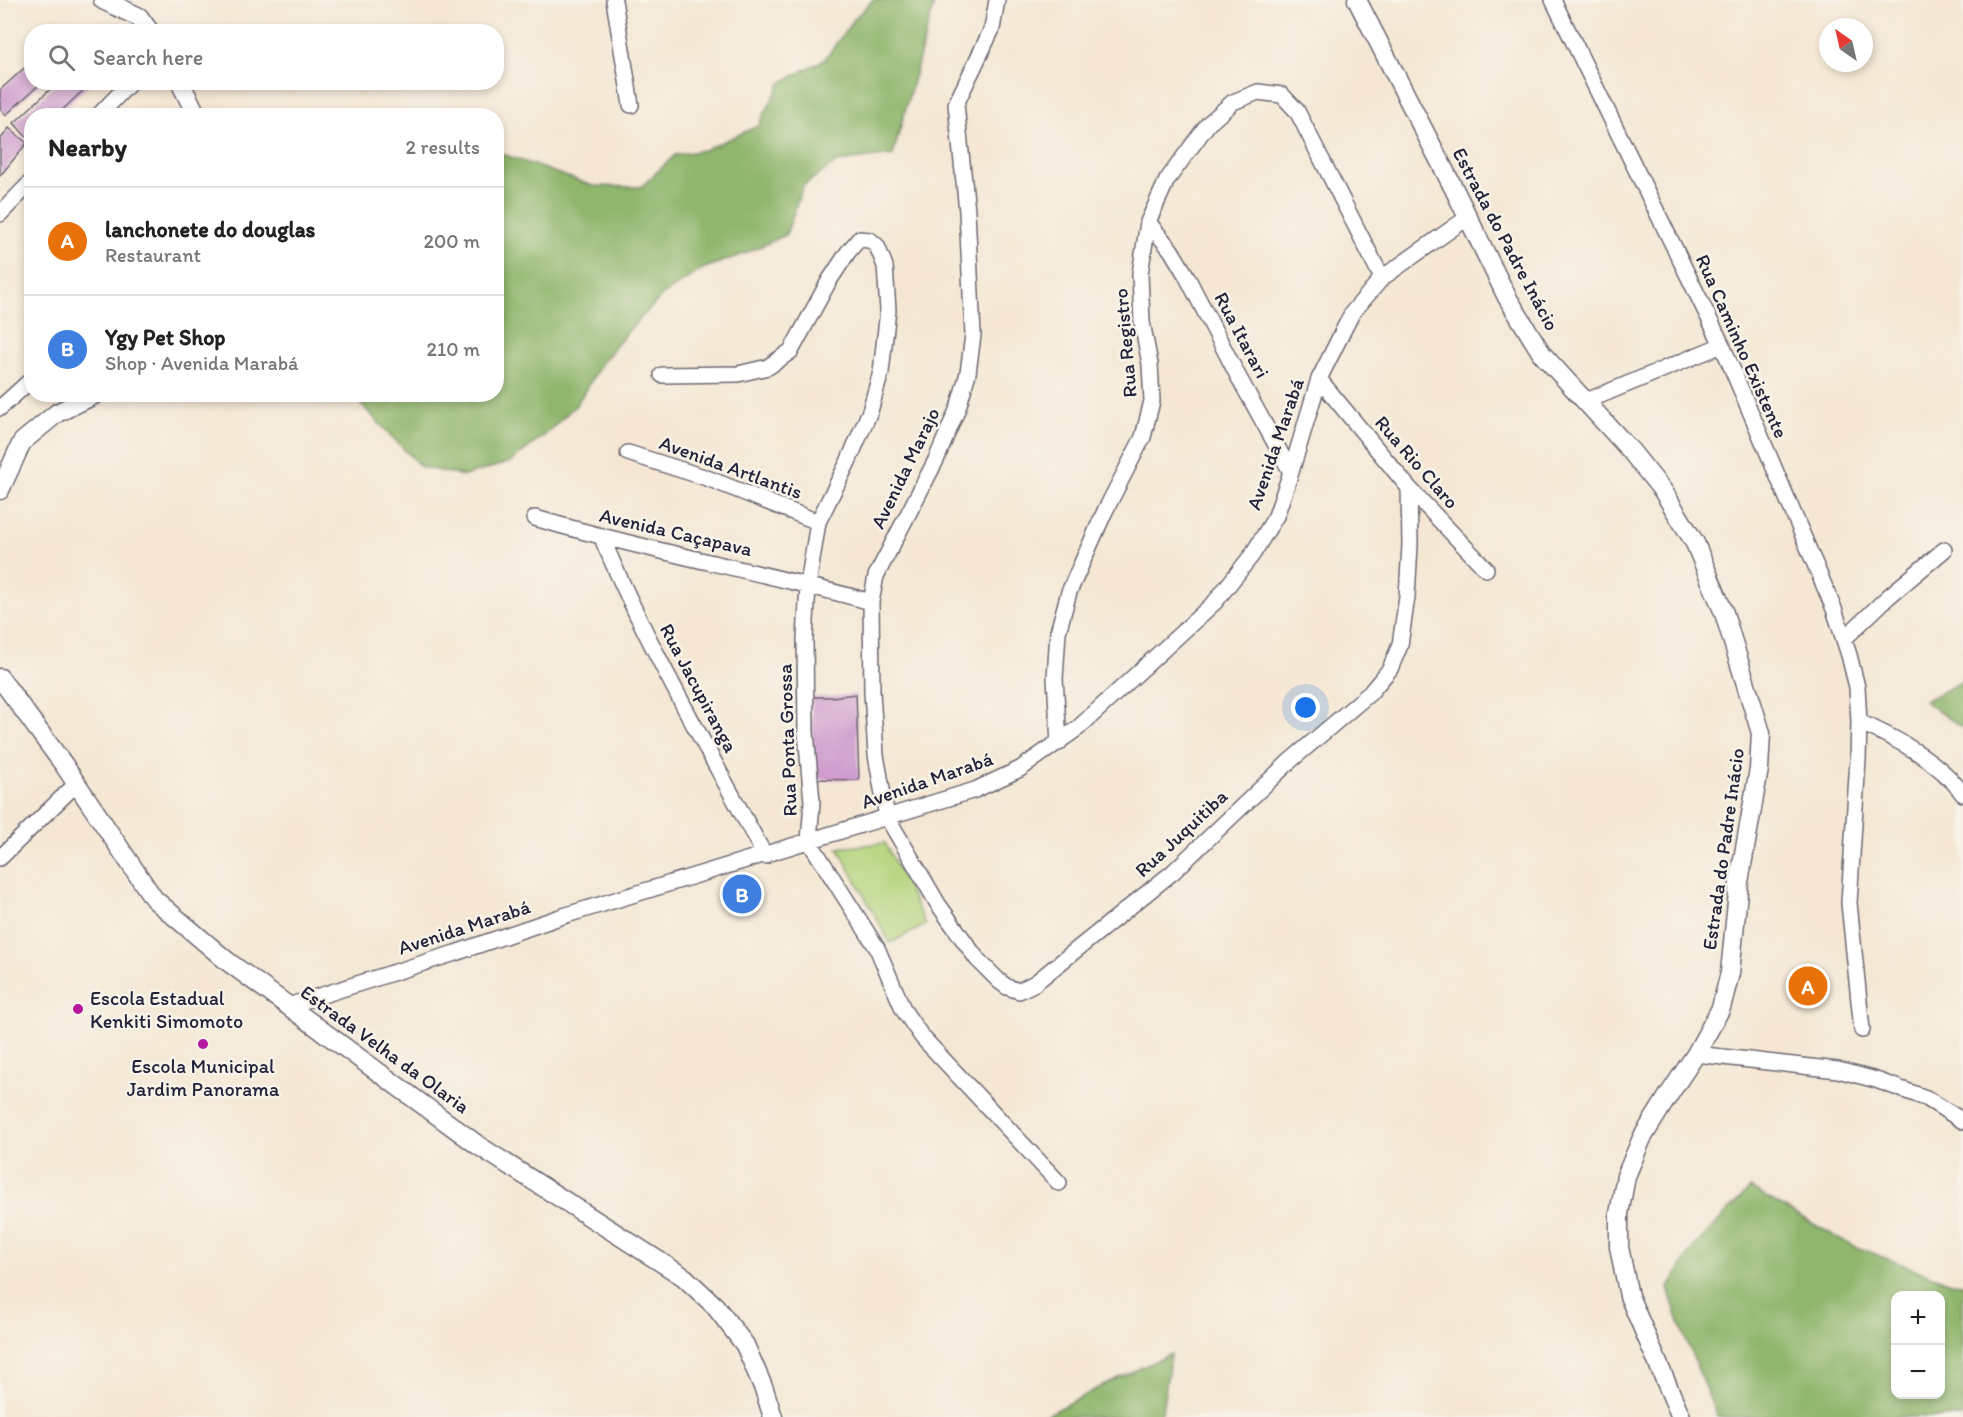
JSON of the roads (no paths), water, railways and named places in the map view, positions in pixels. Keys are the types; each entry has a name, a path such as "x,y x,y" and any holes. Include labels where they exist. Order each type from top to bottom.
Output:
{"street":[{"path":"103,0 139,17 144,24"},
{"path":"614,0 631,105"},
{"name":"Avenida Marajo","path":"887,817 876,755 872,692 871,602 876,576 936,460 958,408 968,373 973,335 967,211 956,104 992,29 997,0"},
{"name":"Estrada do Padre Inácio","path":"1357,0 1507,297 1542,354 1630,450 1663,491 1695,543 1724,613 1761,733 1759,769 1739,882 1730,972 1721,1008 1696,1054 1642,1138 1626,1176 1619,1214 1619,1247 1629,1296 1681,1417"},
{"name":"Rua Caminho Existente","path":"1553,0 1722,345 1834,609 1844,639 1857,687 1859,722 1849,903 1862,1030"},
{"path":"106,108 123,90"},
{"path":"184,90 193,108"},
{"name":"Rua Registro","path":"1059,743 1054,678 1058,632 1066,602 1106,510 1143,437 1152,401 1150,364 1142,322 1140,274 1148,222 1167,180 1208,124 1233,102 1258,92 1282,95 1297,111 1382,278"},
{"path":"0,214 24,189"},
{"name":"Avenida Marabá","path":"288,1006 560,918 975,790 1020,769 1059,743 1215,602 1252,555 1276,516 1292,472 1319,379 1352,313 1382,278 1467,218"},
{"name":"Rua Itarari","path":"1148,222 1171,250 1186,275 1239,378 1292,472"},
{"name":"Rua Ponta Grossa","path":"662,375 738,374 768,367 791,351 829,281 859,239 870,240 877,246 885,266 888,310 881,372 870,411 818,522 808,585 805,639 806,732 812,802 809,841 877,948 904,1011 922,1037 1059,1183"},
{"path":"1584,402 1722,345"},
{"name":"Rua Rio Claro","path":"1319,379 1409,488 1486,569"},
{"path":"0,408 24,386"},
{"path":"0,490 22,442 57,413 78,402"},
{"name":"Avenida Artlantis","path":"628,453 706,478 818,522"},
{"name":"Rua Juquitiba","path":"887,817 938,904 977,959 1007,987 1019,991 1035,983 1173,872 1290,761 1370,693 1390,669 1400,645 1407,597 1410,545 1409,488"},
{"name":"Avenida Caçapava","path":"535,518 602,538 808,585 871,602"},
{"name":"Rua Jacupiranga","path":"602,538 640,622 765,856"},
{"path":"1844,639 1888,597 1944,550"},
{"name":"Estrada Velha da Olaria","path":"0,678 154,899 227,961 479,1146 684,1277 716,1306 745,1345 773,1417"},
{"path":"1859,722 1907,745 1955,783 1963,794"},
{"path":"0,858 76,784"},
{"path":"1696,1054 1838,1070 1876,1080 1926,1098 1963,1121"}],"place":[{"name":"Ygy Pet Shop","path":"742,894"},
{"name":"lanchonete do douglas","path":"1808,986"},
{"name":"Escola Estadual Kenkiti Simomoto","path":"78,1009"},
{"name":"Escola Municipal Jardim Panorama","path":"203,1044"}]}
